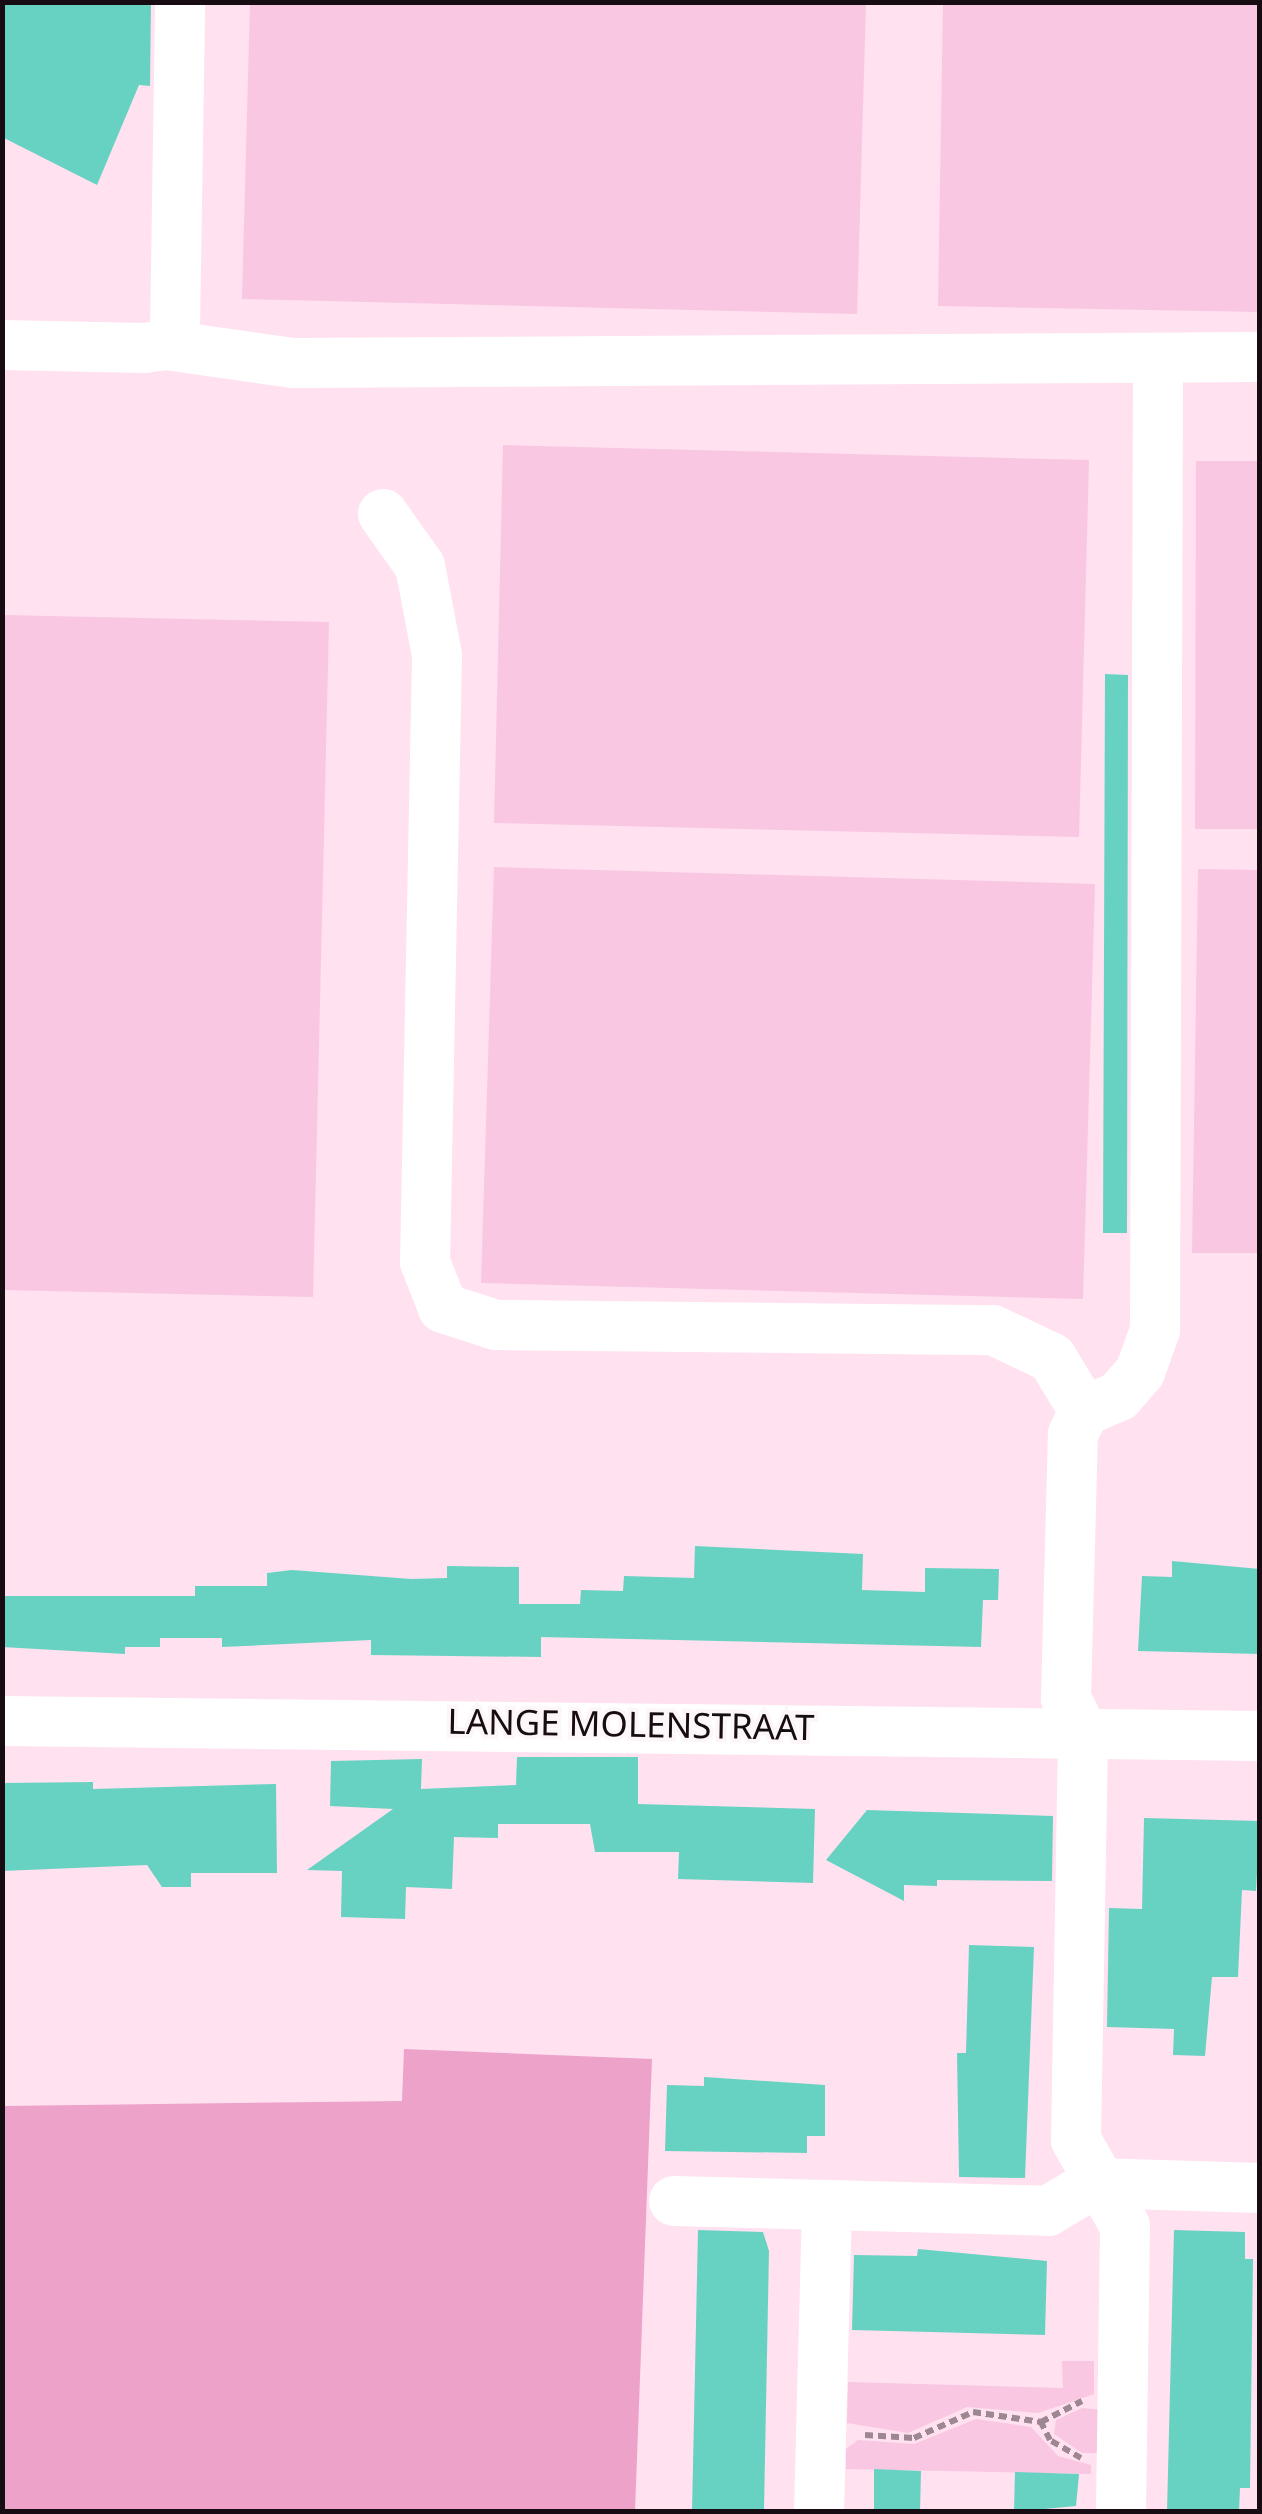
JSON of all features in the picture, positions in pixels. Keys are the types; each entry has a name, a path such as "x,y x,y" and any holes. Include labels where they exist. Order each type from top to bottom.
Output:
{"street":[{"path":"166,345 175,332 180,2"},
{"path":"2,346 166,345 293,364 1158,362 1260,356"},
{"path":"1121,2512 1125,2226 1095,2182 1076,2140 1082,1732 1066,1698 1072,1434 1084,1412 1119,1396 1140,1372 1155,1330 1158,362"},
{"path":"384,514 420,566 437,655 425,1262 443,1308 496,1325 993,1330 1052,1358 1084,1412"},
{"name":"LANGE MOLENSTRAAT","path":"2,1721 1260,1736"},
{"path":"674,2201 1048,2211 1095,2182 1260,2188"},
{"path":"819,2512 827,2205"}],"path":[{"path":"820,2428 890,2439 914,2438 973,2412 1041,2422"}],"shaded area":[{"path":"250,3 866,3 857,314 242,299"},
{"path":"943,3 1259,3 1259,312 938,306"},
{"path":"503,445 1089,460 1079,837 494,823"},
{"path":"1196,461 1259,461 1259,829 1195,829"},
{"path":"3,615 329,622 313,1297 3,1290"},
{"path":"494,867 1095,884 1083,1299 481,1283"},
{"path":"1198,869 1259,870 1259,1253 1192,1253"},
{"path":"404,2049 652,2059 635,2511 3,2511 3,2106 402,2101"},
{"path":"1062,2361 1094,2361 1094,2394 1038,2413 967,2407 908,2433 847,2423 848,2382 1063,2388"},
{"path":"1082,2408 1104,2410 1099,2453 1082,2453 1054,2434 1056,2420"},
{"path":"976,2419 1031,2427 1058,2456 1091,2465 1091,2474 846,2469 846,2449 858,2440 914,2444"}],"building":[{"path":"2,2 151,2 150,86 139,85 97,185 2,137"},
{"path":"1105,674 1128,675 1127,1233 1103,1233"},
{"path":"695,1546 863,1554 862,1590 925,1592 925,1568 999,1569 998,1600 983,1600 981,1647 541,1637 541,1657 371,1655 371,1640 222,1647 222,1638 160,1638 160,1647 125,1647 125,1654 2,1647 2,1596 195,1596 195,1586 267,1586 267,1573 292,1570 411,1579 447,1578 447,1566 519,1567 519,1604 580,1604 581,1590 623,1591 624,1576 694,1578"},
{"path":"1172,1561 1260,1569 1260,1654 1138,1651 1142,1576 1172,1577"},
{"path":"517,1757 638,1757 638,1804 815,1809 813,1883 678,1879 679,1852 595,1852 590,1824 498,1824 498,1838 454,1837 452,1889 406,1887 405,1919 341,1917 342,1871 307,1870 393,1809 330,1806 331,1761 422,1759 421,1789 516,1785"},
{"path":"93,1782 93,1789 276,1784 277,1873 191,1873 191,1887 162,1887 147,1865 2,1871 2,1783"},
{"path":"867,1810 1053,1816 1052,1881 937,1880 937,1886 904,1885 904,1901 826,1860"},
{"path":"1144,1818 1260,1821 1256,1891 1242,1890 1238,1977 1212,1977 1205,2056 1173,2055 1174,2029 1107,2027 1109,1908 1142,1909"},
{"path":"969,1945 1034,1947 1025,2178 959,2177 957,2053 966,2053"},
{"path":"704,2077 825,2085 825,2136 807,2136 807,2153 665,2151 667,2085 704,2086"},
{"path":"698,2230 763,2232 769,2251 764,2509 692,2512"},
{"path":"1174,2230 1245,2232 1245,2259 1253,2259 1250,2488 1240,2488 1239,2512 1167,2512"},
{"path":"918,2249 1047,2261 1045,2335 852,2330 854,2255 917,2256"},
{"path":"874,2469 921,2471 920,2512 874,2512"},
{"path":"1015,2472 1079,2474 1076,2506 1014,2512"}]}
